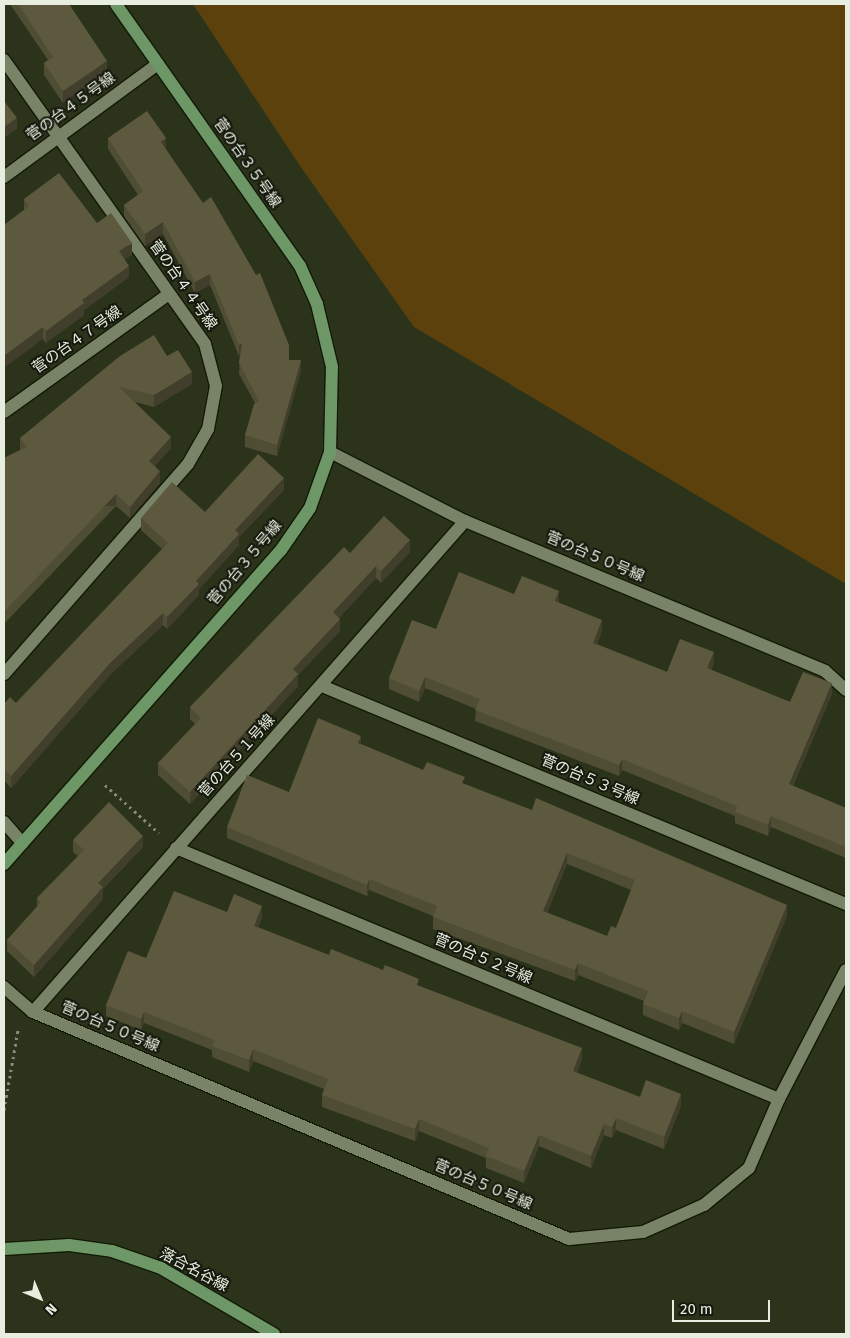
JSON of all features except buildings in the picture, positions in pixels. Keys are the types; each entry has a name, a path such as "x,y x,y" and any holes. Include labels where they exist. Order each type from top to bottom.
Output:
{"street":[{"name":"菅の台３５号線","path":"4,864 281,550 310,508 330,452 332,367 310,288 300,266 116,4"},
{"name":"菅の台４４号線","path":"4,60 205,344 216,386 208,429 188,464 4,674"},
{"name":"菅の台４５号線","path":"4,176 158,64"},
{"name":"菅の台４７号線","path":"4,412 169,294"},
{"name":"菅の台５０号線","path":"330,452 465,521 825,671 846,690"},
{"name":"菅の台５１号線","path":"32,1012 322,686 465,521"},
{"name":"菅の台５３号線","path":"322,686 846,904"},
{"path":"4,822 22,842"},
{"name":"菅の台５２号線","path":"176,848 778,1099"},
{"name":"菅の台５０号線","path":"4,987 32,1012 569,1239 643,1232 704,1205 749,1168 778,1099 846,970"},
{"name":"落合名谷線","path":"4,1249 69,1245 112,1251 161,1268 274,1334"}],"path":[{"path":"87,769 176,848"},
{"path":"4,1110 16,1032 32,1012"}],"shaded area":[{"path":"193,4 846,4 846,584 414,327 298,163"}]}
